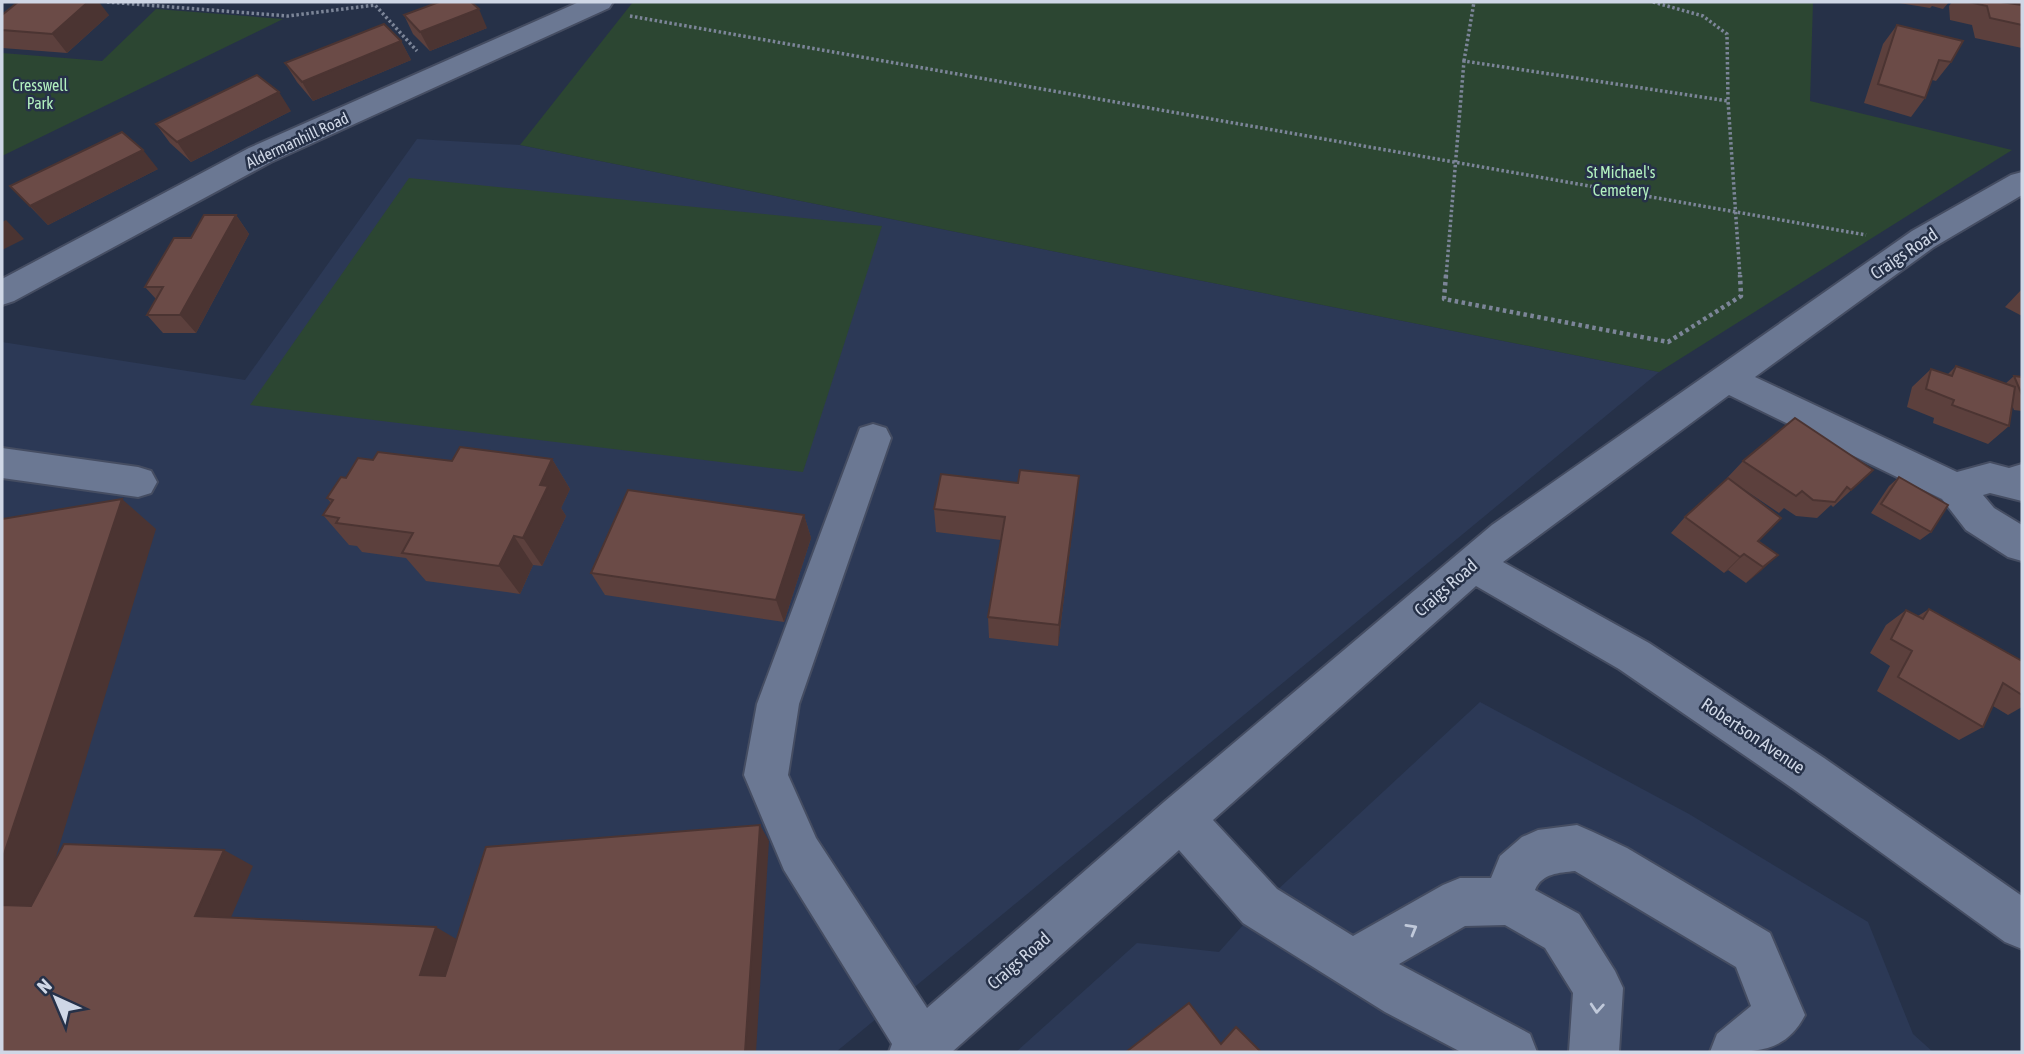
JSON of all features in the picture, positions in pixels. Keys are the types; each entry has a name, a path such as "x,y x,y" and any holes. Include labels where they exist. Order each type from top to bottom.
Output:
{"street":[{"name":"Aldermanhill Road","path":"2,293 260,155 594,5"},
{"name":"Craigs Road","path":"918,1049 1506,536 1923,239 2022,182"},
{"path":"1727,379 1955,488 1980,519 2022,545"},
{"path":"873,438 778,704 766,775 800,854 918,1049"},
{"path":"2,463 138,482"},
{"path":"1955,488 1990,478 2022,485"},
{"name":"Robertson Avenue","path":"1473,565 1634,656 1808,773 2022,925"},
{"path":"1180,818 1259,906 1404,994 1512,1052"},
{"path":"1509,901 1516,872 1538,853 1577,848 1611,864 1753,950 1780,1015 1735,1052"},
{"path":"1353,963 1460,902 1509,901 1562,931 1598,988 1594,1052"}],"path":[{"path":"107,2 288,16 375,5 440,76"},
{"path":"1474,2 1464,61 1444,299 1668,342 1741,296 1738,213 1728,101 1727,34 1703,16 1654,2"},
{"path":"594,5 1874,237"},
{"path":"1464,61 1728,101"}],"shaded area":[{"path":"417,139 520,145 1659,372 836,1052 2,1052 2,342 245,380"},
{"path":"1480,702 1689,814 1868,922 1913,1034 1933,1052 1016,1052 1137,943 1219,952 1260,906"}],"green space":[{"name":"St Michael's Cemetery","path":"633,2 1813,2 1810,101 2012,150 1659,372 520,145"},
{"name":"Cresswell Park","path":"156,9 283,19 2,156 2,53 102,61"},
{"path":"409,178 882,226 803,472 250,405"}],"building":[{"path":"18,2 88,2 52,34 2,30 2,15"},
{"path":"439,2 471,2 479,9 420,32 404,15"},
{"path":"1969,2 2022,5 2022,25 1990,18 1987,6"},
{"path":"384,24 401,41 302,82 285,63"},
{"path":"1897,25 1963,41 1951,62 1939,60 1925,98 1878,84"},
{"path":"257,75 279,92 177,142 156,124"},
{"path":"122,132 143,150 30,206 10,186"},
{"path":"204,215 236,215 180,315 147,315 163,287 145,287 174,238 191,238"},
{"path":"1956,366 2015,387 2009,426 1952,405 1954,400 1926,389 1931,369 1952,376"},
{"path":"2014,376 2022,377 2022,395"},
{"path":"1795,418 1873,470 1851,490 1847,487 1835,502 1813,500 1802,491 1796,496 1743,461"},
{"path":"460,447 552,459 540,485 548,486 523,538 514,536 499,566 402,553 413,533 336,523 339,518 323,515 333,500 327,498 341,477 346,478 358,458 373,460 378,452 452,461"},
{"path":"1020,470 1079,476 1059,625 988,617 1005,517 934,509 941,474 1018,483"},
{"path":"1899,477 1948,505 1931,532 1881,504"},
{"path":"1728,478 1781,518 1758,541 1778,555 1763,567 1744,554 1740,557 1685,517"},
{"path":"628,490 804,515 776,600 591,573"},
{"path":"122,499 2,860 2,519"},
{"path":"1929,609 2022,661 2022,695 2003,683 1983,727 1898,677 1912,651 1891,639 1906,610 1923,619"},
{"path":"760,825 745,1052 2,1052 2,905 31,906 64,844 224,850 195,916 436,927 420,975 445,976 486,847"},
{"path":"1189,1003 1221,1044 1236,1027 1261,1052 1126,1052"}]}
